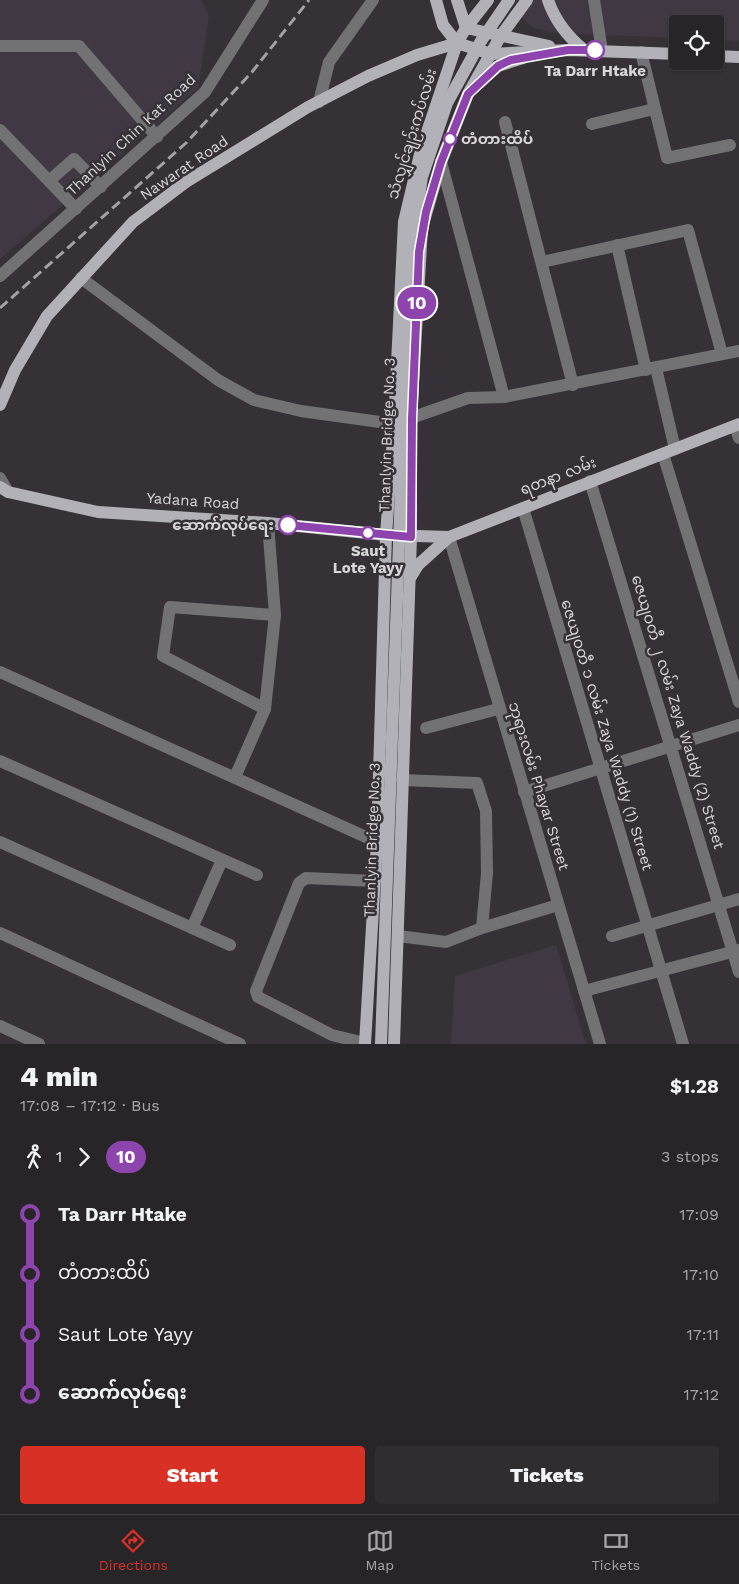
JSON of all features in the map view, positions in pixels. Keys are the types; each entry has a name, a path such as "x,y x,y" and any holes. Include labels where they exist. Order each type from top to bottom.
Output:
{"main road":[{"path":"436,0 442,25 458,43 491,54 568,50 669,54"},
{"path":"457,0 466,28 500,37 568,50"},
{"name":"သံလျှင်ချဉ်းကပ်လမ်း","path":"365,1043 377,842 386,535 394,424 404,222 421,150 458,43 466,28 488,0"},
{"name":"Thanlyin Bridge No. 3","path":"382,1044 408,283 412,231 422,177 447,103 481,41 509,0"},
{"path":"394,1044 411,537 412,419 419,252 426,212 441,162 468,94 500,37 527,0"},
{"path":"548,0 554,17 572,40 584,50"},
{"name":"Nawarat Road","path":"0,405 4,389 47,316 134,222 186,182 319,102 368,76 417,55 458,43"},
{"path":"468,94 484,78 511,60 568,50"},
{"path":"724,56 739,57"},
{"name":"ရတနာ လမ်း","path":"386,535 449,537 737,425"},
{"name":"Yadana Road","path":"3,490 98,512 268,523 386,535"},
{"path":"408,583 418,565 449,537"},
{"path":"379,745 403,746"}],"street":[{"name":"Thanlyin Chin Kat Road","path":"0,276 158,137 205,92 263,0"},
{"path":"319,102 329,62 373,0"},
{"path":"594,0 602,51"},
{"path":"0,46 78,46 158,137"},
{"path":"640,52 667,158 730,145"},
{"path":"592,124 654,109"},
{"path":"505,122 574,385"},
{"path":"0,130 76,208"},
{"path":"49,181 74,159 101,187"},
{"path":"441,162 504,397"},
{"path":"542,262 688,230 722,354"},
{"path":"617,245 651,369 669,452 739,702"},
{"path":"81,278 218,380 254,400 301,411 394,424 468,398 504,397 574,385 739,351"},
{"path":"737,425 739,438"},
{"path":"0,478 3,490"},
{"name":"ဇေယျဝတီ ၂ လမ်း Zaya Waddy (2) Street","path":"590,481 719,905 736,951 739,972"},
{"name":"ဇေယျဝတီ ၁ လမ်း Zaya Waddy (1) Street","path":"523,508 683,1044"},
{"path":"235,777 265,709 275,615 268,523"},
{"name":"ဘုရားလမ်း Phayar Street","path":"449,537 498,709 600,1044"},
{"path":"265,709 163,656 170,607 275,615"},
{"path":"0,672 377,842"},
{"path":"426,728 498,709"},
{"path":"524,792 739,725"},
{"path":"0,761 257,875"},
{"path":"402,780 477,783 486,811 487,873 482,928"},
{"path":"0,842 230,945"},
{"path":"192,928 222,860"},
{"path":"365,1043 332,1035 258,997 256,991 299,884 306,878 375,881"},
{"path":"612,936 739,899"},
{"path":"398,936 446,942 482,928 558,905"},
{"path":"0,933 219,1039 240,1044"},
{"path":"584,991 736,951"},
{"path":"368,989 396,990"},
{"path":"0,1026 39,1044"}],"shaded area":[{"path":"0,0 201,0 209,16 198,88 0,259"},
{"path":"515,0 739,0 739,41 724,40 724,15 669,15 669,38 554,33 532,27 518,13"},
{"path":"556,945 586,1044 451,1044 455,976"}],"railway":[{"path":"0,308 186,143 252,72 309,0"}],"bus line":[{"name":"10","path":"288,525 411,537 412,419 419,252 422,228 441,162 468,94 498,66 511,60 568,50 595,50"}],"place":[{"name":"Ta Darr Htake","path":"595,50"},
{"name":"တံတားထိပ်","path":"450,139"},
{"name":"ဆောက်လုပ်ရေး","path":"288,525"},
{"name":"Saut Lote Yayy","path":"368,533"}]}
